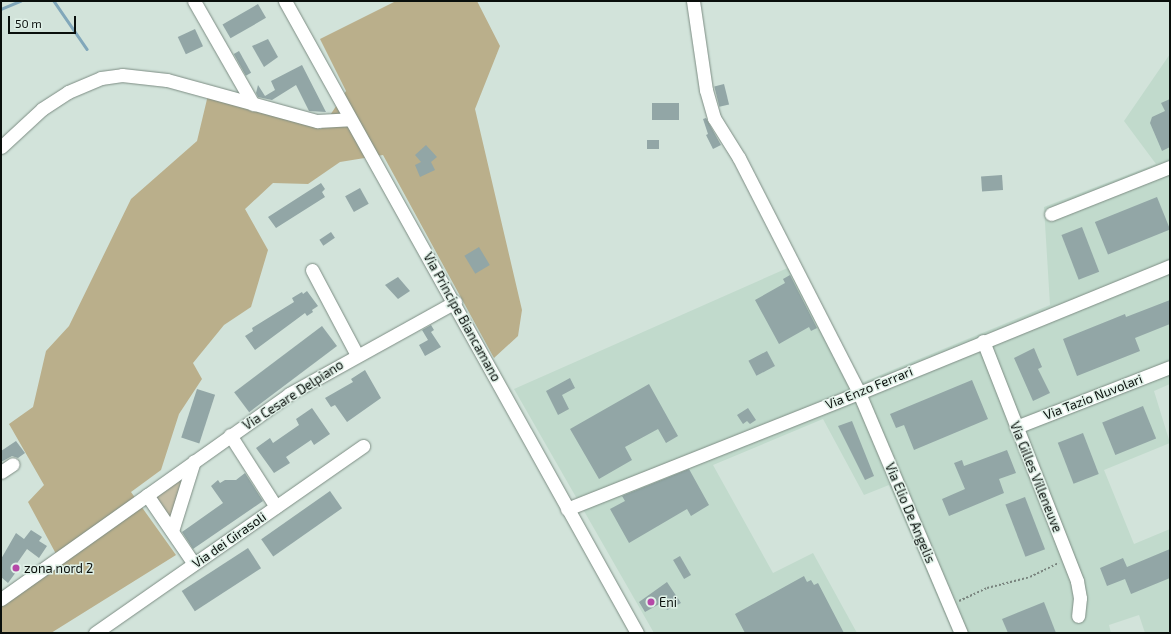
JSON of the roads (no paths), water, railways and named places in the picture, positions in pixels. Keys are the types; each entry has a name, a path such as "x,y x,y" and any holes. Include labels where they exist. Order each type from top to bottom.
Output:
{"street":[{"path":"194,1 253,104"},
{"name":"Via Principe Biancamano","path":"286,1 350,119 455,302 567,509 637,633"},
{"name":"Via Elio De Angelis","path":"693,1 704,78 714,118 731,145 859,393 961,633"},
{"path":"1,147 55,100 86,83 109,76 127,74 153,77 320,122 350,119"},
{"path":"227,97 242,86"},
{"path":"1051,214 1170,168"},
{"name":"Via Enzo Ferrari","path":"567,509 859,393 983,341 1170,266"},
{"name":"Via Cesare Delpiano","path":"312,270 357,355"},
{"name":"Via Cesare Delpiano","path":"1,599 230,435 299,388 455,302"},
{"name":"Via Gilles Villeneuve","path":"983,341 1079,589 1078,616"},
{"name":"Via Tazio Nuvolari","path":"1016,427 1170,367"},
{"name":"Via Cesare Delpiano","path":"230,435 276,507"},
{"name":"Via dei Girasoli","path":"95,633 363,446"},
{"path":"172,531 194,461"},
{"path":"1,472 13,464"},
{"path":"147,495 194,564"}],"waterway":[{"path":"1,9 20,1"},
{"path":"54,1 87,49"}],"place":[{"name":"zona nord 2","path":"16,568"},
{"name":"Eni","path":"651,602"}]}
